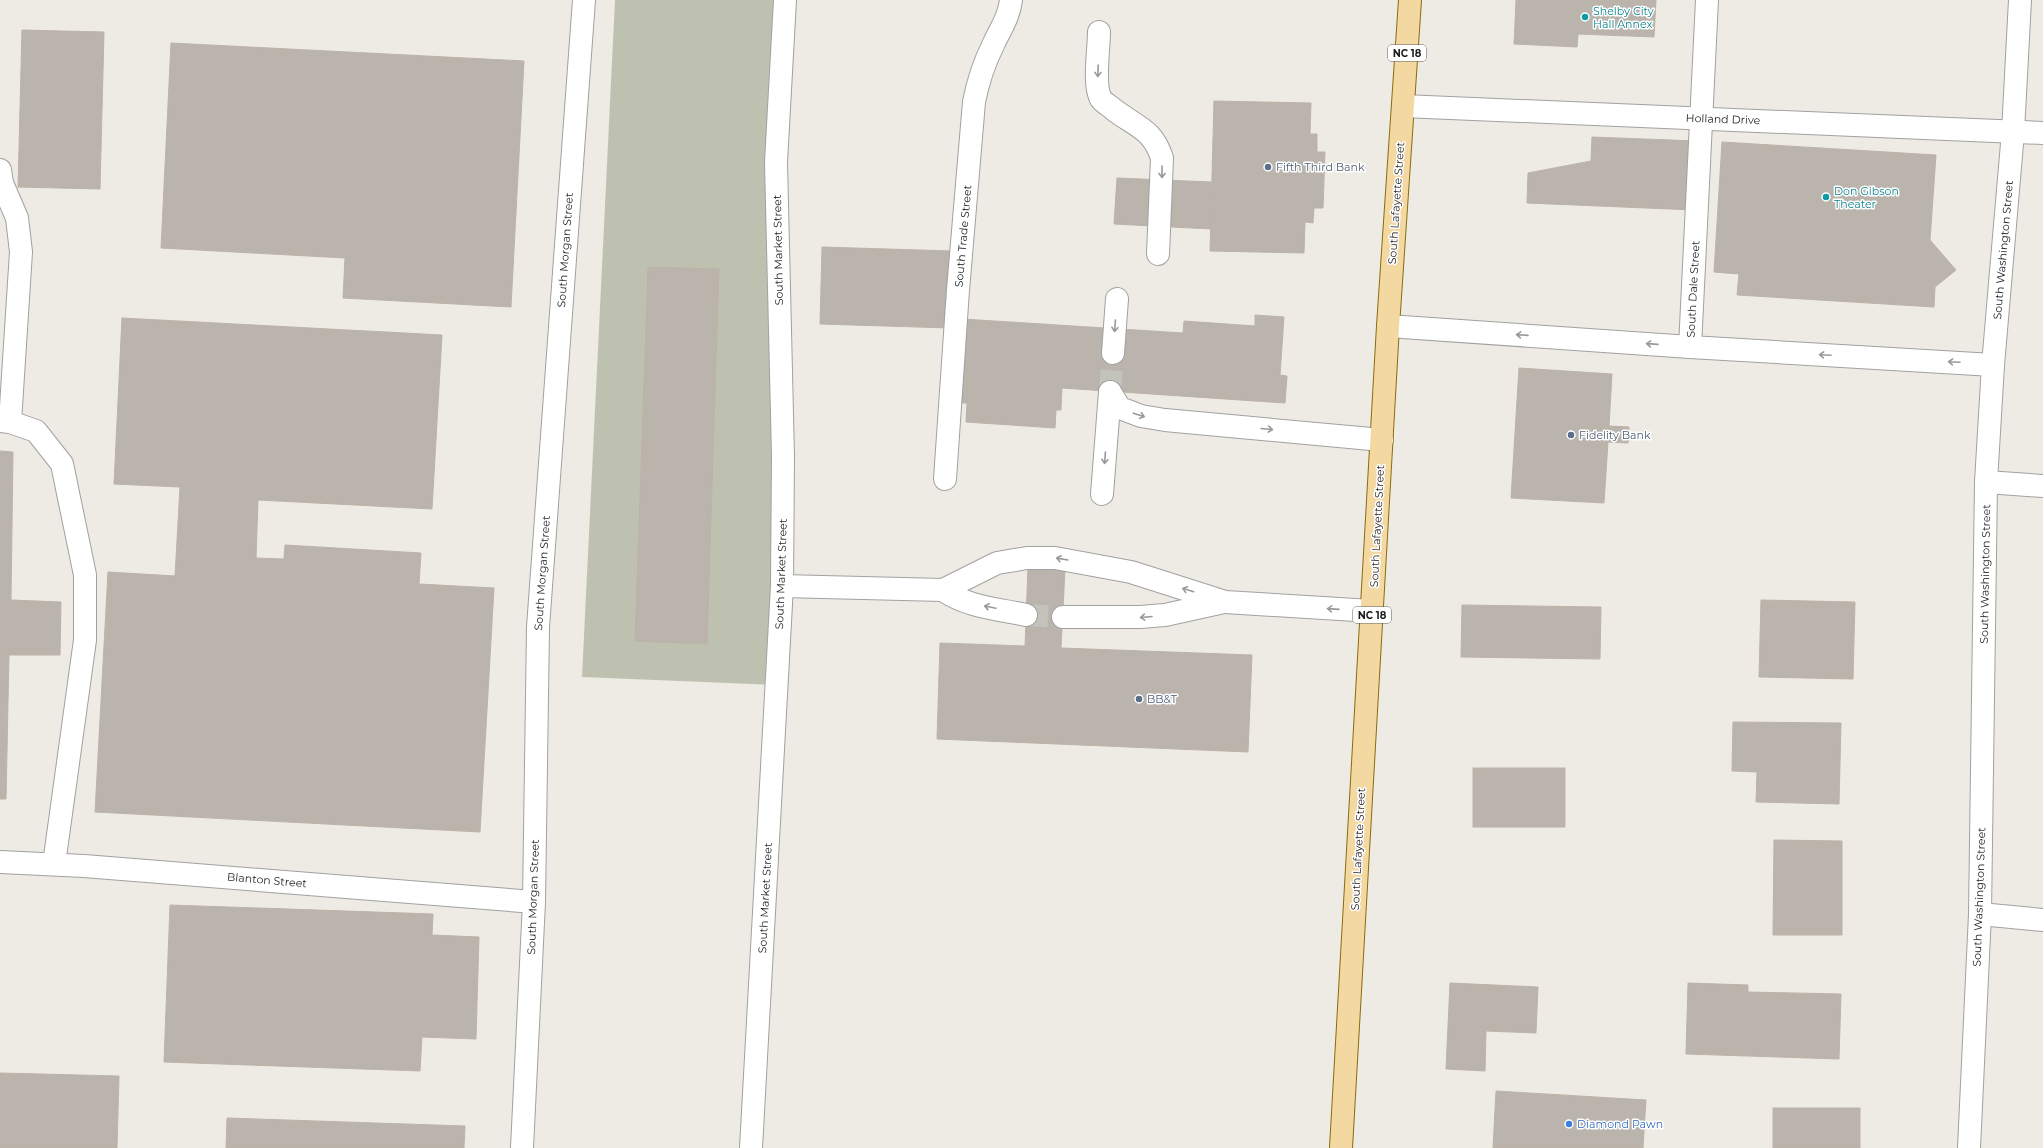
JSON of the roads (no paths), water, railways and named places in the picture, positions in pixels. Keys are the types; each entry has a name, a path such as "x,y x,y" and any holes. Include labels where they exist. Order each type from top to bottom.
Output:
{"main road":[{"name":"South Lafayette Street","path":"1341,1148 1388,326 1410,0"}],"street":[{"name":"South Morgan Street","path":"522,1148 534,902 538,627 584,0"},
{"name":"South Market Street","path":"751,1148 782,586 783,456 776,162 785,0"},
{"name":"South Trade Street","path":"945,479 958,290 974,102 980,77 994,43 1008,17 1011,0"},
{"name":"South Dale Street","path":"1707,0 1690,347 1993,365"},
{"name":"South Washington Street","path":"1969,1148 1980,914 1986,482 1993,365 2013,132 2020,0"},
{"path":"1099,32 1097,86 1101,100 1142,128 1157,144 1162,158 1158,254"},
{"name":"Holland Drive","path":"1403,106 2043,133"},
{"path":"0,170 2,183 16,218 21,252 5,421 36,431 62,464 85,575 85,640 54,864"},
{"path":"1113,353 1117,299"},
{"path":"1388,326 1690,347"},
{"path":"1102,494 1110,392 1120,408 1141,416 1166,420 1382,440"},
{"path":"1986,482 2043,486"},
{"path":"782,586 944,590 997,563 1027,558 1055,558 1131,572 1225,602 1372,611"},
{"path":"944,590 954,598 967,603 1026,615"},
{"path":"1063,617 1140,617 1166,615 1225,602"},
{"name":"Blanton Street","path":"0,862 54,864 534,902"},
{"path":"1980,914 2043,920"}],"tunnel":[{"path":"1110,392 1113,353"},
{"path":"1026,615 1063,617"}],"place":[{"name":"Shelby City Hall Annex","path":"1585,17"},
{"name":"Fifth Third Bank","path":"1268,167"},
{"name":"Don Gibson Theater","path":"1826,197"},
{"name":"Fidelity Bank","path":"1571,435"},
{"name":"BB&T","path":"1139,699"},
{"name":"Diamond Pawn","path":"1569,1124"}]}
